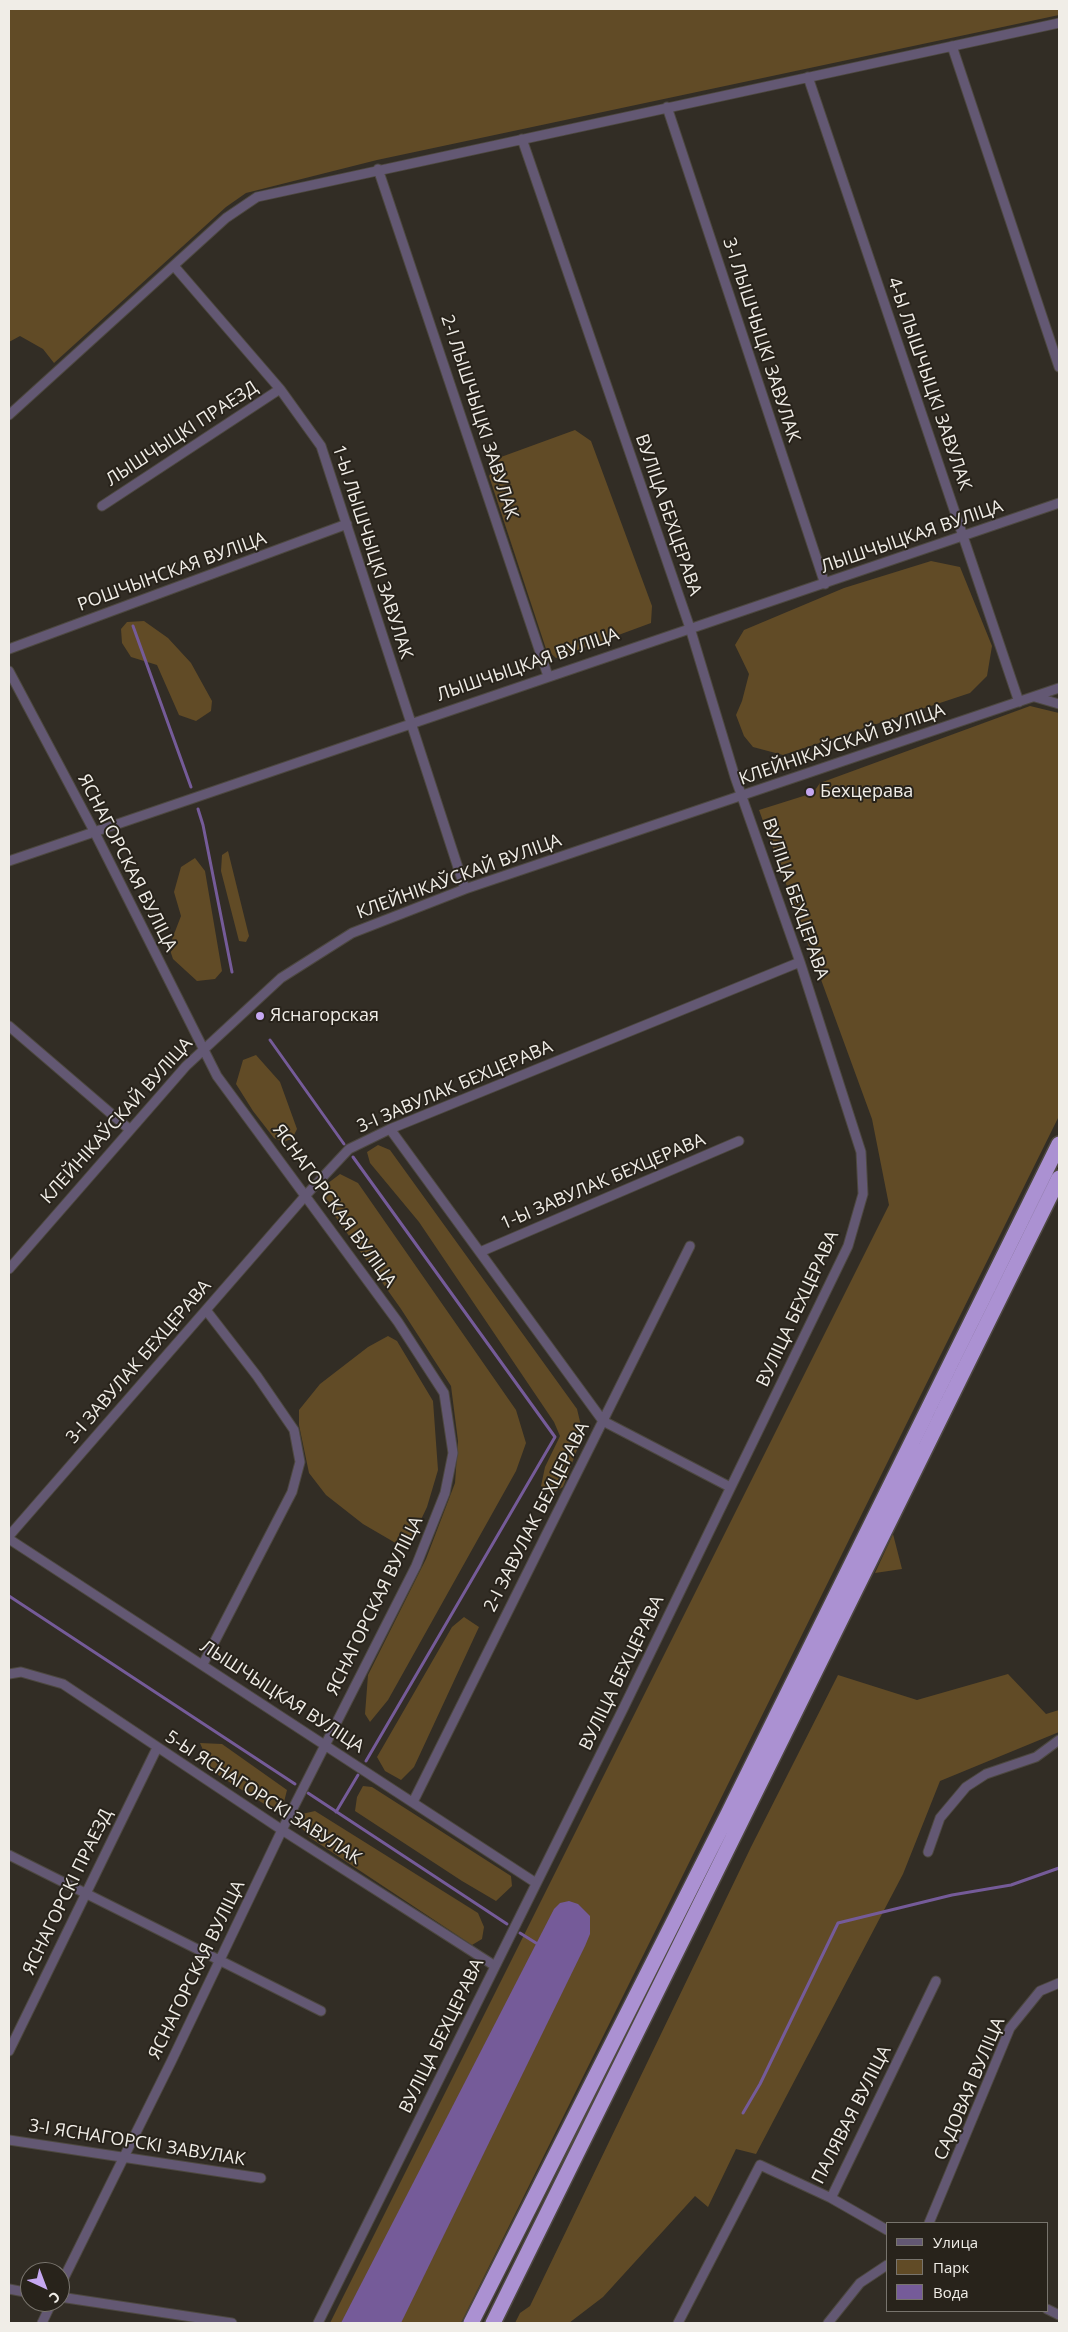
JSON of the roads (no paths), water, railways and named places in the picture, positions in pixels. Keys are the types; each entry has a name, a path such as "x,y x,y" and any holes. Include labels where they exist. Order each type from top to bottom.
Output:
{"highway":[{"path":"471,2323 731,1807 1059,1144"},
{"path":"493,2323 1059,1178"}],"street":[{"path":"9,415 226,218 257,197 378,169 1059,23"},
{"path":"952,46 1059,367"},
{"name":"4-Ы ЛЫШЧЫЦКІ ЗАВУЛАК","path":"808,77 1019,702"},
{"name":"3-І ЛЫШЧЫЦКІ ЗАВУЛАК","path":"667,107 825,584"},
{"name":"ВУЛІЦА БЕХЦЕРАВА","path":"318,2323 848,1246 863,1194 861,1152 800,962 742,796 690,628 522,139"},
{"name":"2-І ЛЫШЧЫЦКІ ЗАВУЛАК","path":"378,169 548,676"},
{"name":"1-Ы ЛЫШЧЫЦКІ ЗАВУЛАК","path":"174,266 280,389 321,446 465,889"},
{"name":"ЛЫШЧЫЦКІ ПРАЕЗД","path":"102,506 280,389"},
{"name":"ЛЫШЧЫЦКАЯ ВУЛІЦА","path":"9,861 94,830 825,584 1059,503"},
{"name":"РОШЧЫНСКАЯ ВУЛІЦА","path":"9,650 347,524"},
{"name":"ЯСНАГОРСКАЯ ВУЛІЦА","path":"9,671 94,830 217,1076 398,1322 444,1393 454,1454 445,1493 416,1566 282,1830 171,2062 70,2266"},
{"name":"КЛЕЙНІКАЎСКАЙ ВУЛІЦА","path":"9,1269 129,1129 203,1049 281,978 352,933 465,889 1059,688"},
{"path":"1034,697 1059,704"},
{"name":"3-І ЗАВУЛАК БЕХЦЕРАВА","path":"9,1538 306,1195 349,1149 390,1129 800,962"},
{"path":"9,1026 129,1129"},
{"path":"390,1129 603,1421 730,1487"},
{"name":"1-Ы ЗАВУЛАК БЕХЦЕРАВА","path":"480,1252 739,1141"},
{"name":"2-І ЗАВУЛАК БЕХЦЕРАВА","path":"413,1802 690,1246"},
{"path":"203,1664 292,1492 300,1462 294,1430 257,1376 206,1310"},
{"name":"ЛЫШЧЫЦКАЯ ВУЛІЦА","path":"9,1538 536,1883"},
{"name":"5-Ы ЯСНАГОРСКІ ЗАВУЛАК","path":"9,1674 21,1672 63,1684 282,1830 495,1966"},
{"path":"928,1852 940,1818 966,1787 986,1774 1036,1757 1059,1740"},
{"name":"ЯСНАГОРСКІ ПРАЕЗД","path":"9,2051 157,1748"},
{"path":"9,1855 321,2011"},
{"name":"ПАЛЯВАЯ ВУЛІЦА","path":"678,2323 760,2165 831,2198 936,1981"},
{"name":"САДОВАЯ ВУЛІЦА","path":"929,2222 1010,2028 1040,1991 1059,1982"},
{"name":"3-І ЯСНАГОРСКІ ЗАВУЛАК","path":"9,2140 122,2159 261,2178"},
{"path":"831,2198 886,2229"},
{"path":"828,2323 860,2283 886,2266"},
{"path":"70,2299 232,2323"}],"water":[{"path":"569,1901 578,1904 590,1916 590,1934 401,2323 341,2323 554,1909 560,1903"}],"waterway":[{"path":"133,626 191,787"},
{"path":"198,809 203,825 232,972"},
{"path":"270,1040 344,1144"},
{"path":"353,1157 555,1437 366,1761"},
{"path":"9,1596 295,1784"},
{"path":"336,1812 358,1775"},
{"path":"308,1793 507,1924"},
{"path":"743,2113 760,2084 838,1923 952,1895 1011,1885 1059,1868"},
{"path":"520,1933 536,1943"}],"place":[{"name":"Бехцерава","path":"810,792"},
{"name":"Яснагорская","path":"260,1016"}]}
